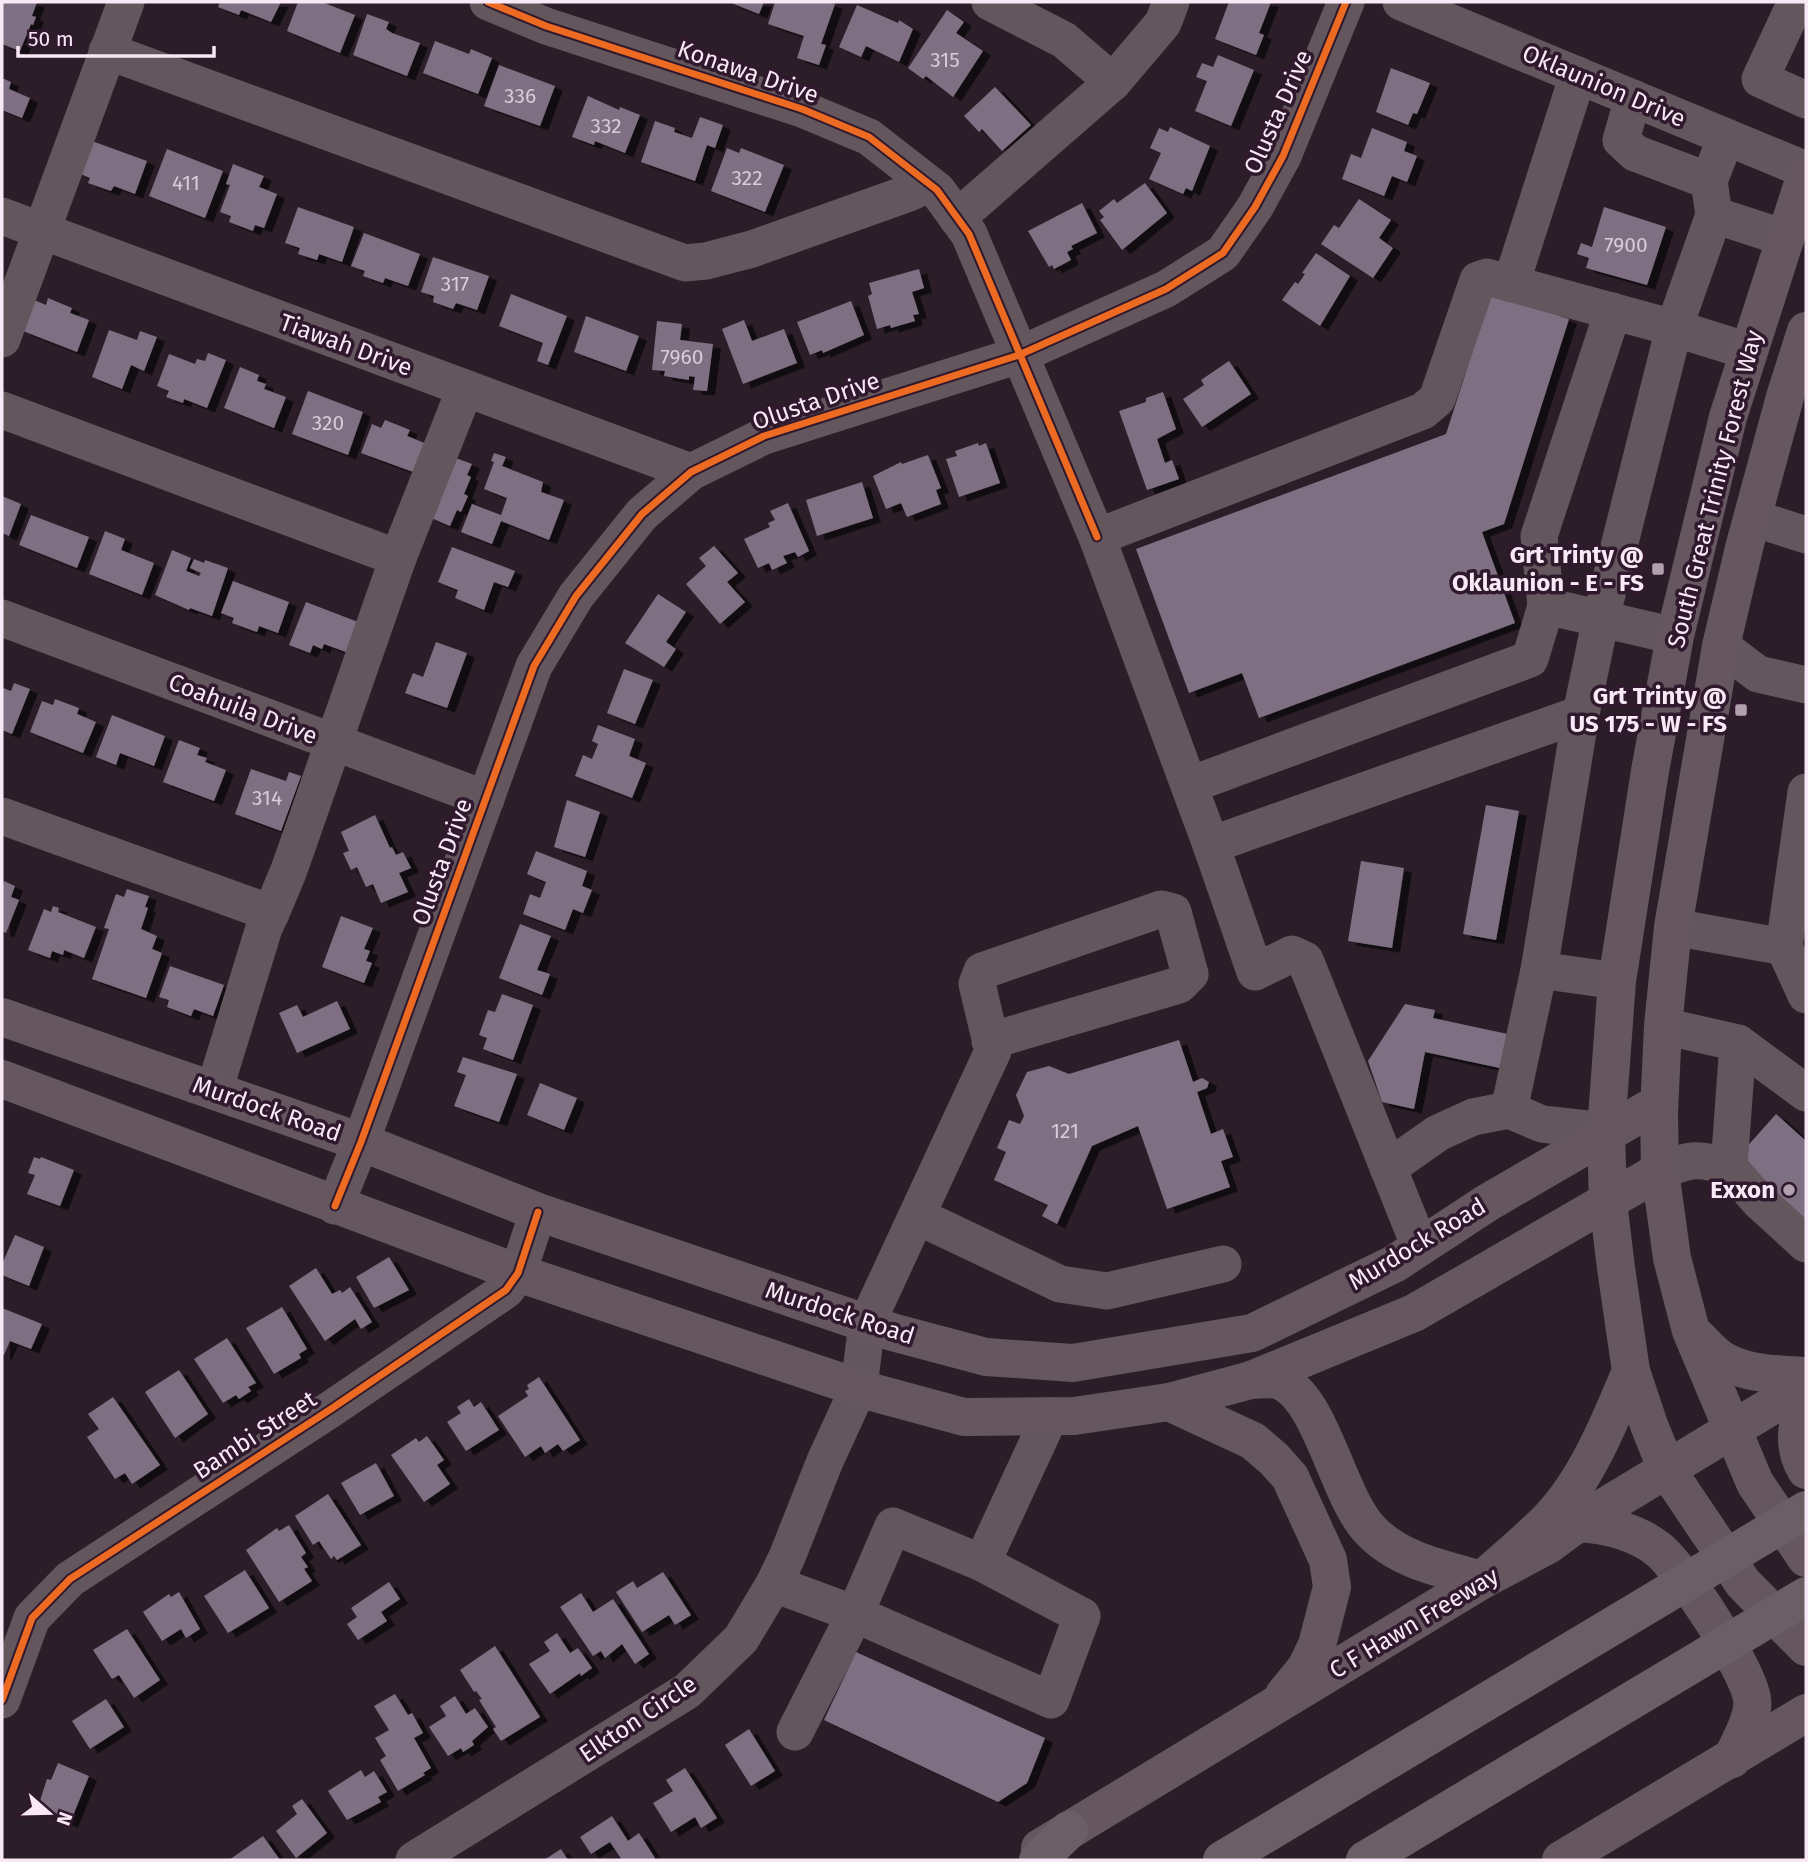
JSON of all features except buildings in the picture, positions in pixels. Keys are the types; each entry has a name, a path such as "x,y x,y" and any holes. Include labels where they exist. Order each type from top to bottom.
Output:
{"highway":[{"path":"1222,1860 1806,1510"},
{"path":"1365,1860 1806,1596"},
{"path":"1038,1860 1069,1830"}],"main road":[{"name":"South Great Trinity Forest Way","path":"1806,172 1728,417 1675,636 1650,771 1617,981 1606,1131 1608,1202 1631,1371 1667,1470 1743,1583 1806,1647"},
{"name":"South Great Trinity Forest Way","path":"1806,331 1799,377 1753,518 1721,646 1673,928 1663,1026 1659,1103 1660,1171 1672,1258 1691,1331 1755,1483 1806,1558"},
{"path":"1675,636 1721,646"},
{"name":"Murdock Road","path":"2,1019 361,1142 538,1212 892,1332 986,1357 1073,1363 1252,1333 1394,1264 1487,1203 1606,1131 1659,1103"},
{"name":"Murdock Road","path":"2,1079 519,1273 859,1387 964,1417 1074,1416 1169,1402 1251,1380 1414,1313 1660,1171"},
{"path":"1691,1331 1722,1360 1741,1368 1767,1374 1806,1376"},
{"path":"1193,1345 1216,1350 1234,1359 1251,1380 1276,1380 1292,1389 1315,1419 1345,1491 1369,1529 1391,1547 1420,1563 1482,1580 1551,1517 1573,1487 1617,1406 1631,1371"},
{"name":"C F Hawn Freeway","path":"1020,1860 1482,1580 1548,1545 1578,1523 1806,1385"},
{"path":"1169,1402 1254,1441 1274,1459 1290,1477 1328,1560 1332,1587 1317,1645 1306,1668 1273,1709"},
{"path":"1806,1402 1797,1436 1799,1458 1806,1470"},
{"path":"1578,1523 1623,1530 1659,1550 1704,1605 1746,1679 1753,1700 1751,1716 1732,1759"},
{"path":"1561,1860 1806,1713"},
{"path":"1732,1759 1806,1737"}],"street":[{"path":"2,339 125,2"},
{"name":"Konawa Drive","path":"488,2 546,26 802,110 869,137 937,190 968,234 1097,537 1190,785 1255,972 1292,954 1305,960 1388,1167"},
{"path":"990,2 1064,40 1113,82"},
{"path":"957,218 1113,82 1163,23 1171,2"},
{"name":"Olusta Drive","path":"335,1206 361,1142 534,666 576,596 642,514 691,472 764,436 1018,355 1166,289 1223,253 1255,207 1283,156 1346,2"},
{"name":"Oklaunion Drive","path":"1401,2 1726,136 1806,172"},
{"path":"1796,2 1760,79 1806,100"},
{"path":"107,51 685,263 706,261 752,249 928,184"},
{"path":"1511,284 1578,75"},
{"path":"1633,98 1621,140 1635,153 1785,238"},
{"path":"1509,1110 1539,970 1581,714 1601,618 1674,328 1712,198 1726,136"},
{"name":"Tiawah Drive","path":"2,216 691,472"},
{"path":"1097,537 1423,411 1437,399 1478,280 1487,278 1511,284 1748,351"},
{"path":"1190,785 1530,659 1546,606 1539,536 1613,312"},
{"path":"214,1091 264,928 289,870 398,558 465,389"},
{"path":"2,410 398,558"},
{"path":"1753,518 1806,535"},
{"path":"1546,606 1675,636"},
{"name":"Coahuila Drive","path":"2,618 486,799"},
{"path":"1721,646 1758,674 1806,685"},
{"path":"1211,845 1581,714"},
{"path":"1806,792 1802,866 1784,947 1806,995"},
{"path":"2,816 271,913"},
{"path":"1161,909 1173,912 1190,974 1179,985 990,1041 977,984 982,971 1161,909"},
{"path":"1673,928 1784,947"},
{"path":"1539,970 1617,981"},
{"path":"1663,1026 1738,1043 1806,1093"},
{"name":"Elkton Circle","path":"414,1860 687,1691 741,1639 787,1557 825,1461 859,1387 867,1323 993,1051 990,1041"},
{"path":"1729,1167 1738,1043"},
{"path":"1420,1247 1388,1167 1438,1133 1473,1117 1509,1110 1542,1124 1606,1131"},
{"path":"1660,1171 1687,1161 1704,1159 1729,1167 1759,1201 1806,1244"},
{"name":"Bambi Street","path":"2,1700 32,1618 70,1579 331,1409 506,1290 519,1273 538,1212"},
{"path":"917,1216 1060,1284 1107,1291 1223,1264"},
{"path":"982,1563 1051,1416"},
{"path":"774,1584 855,1614 1051,1700 1082,1616 982,1563 893,1526 855,1614 795,1732"}],"cycle path":[{"path":"488,2 546,26 802,109 869,137 937,190 969,234 1097,537"},
{"path":"335,1206 361,1142 534,666 576,596 642,514 691,472 764,436 1019,355 1166,289 1223,253 1255,207 1283,156 1346,2"},
{"path":"2,1700 32,1618 70,1579 331,1409 506,1290 518,1273 538,1212"}],"place":[{"name":"Grt Trinty @ Oklaunion - E - FS","path":"1658,569"},
{"name":"Grt Trinty @ US 175 - W - FS","path":"1741,710"},
{"name":"Exxon","path":"1789,1190"}]}
